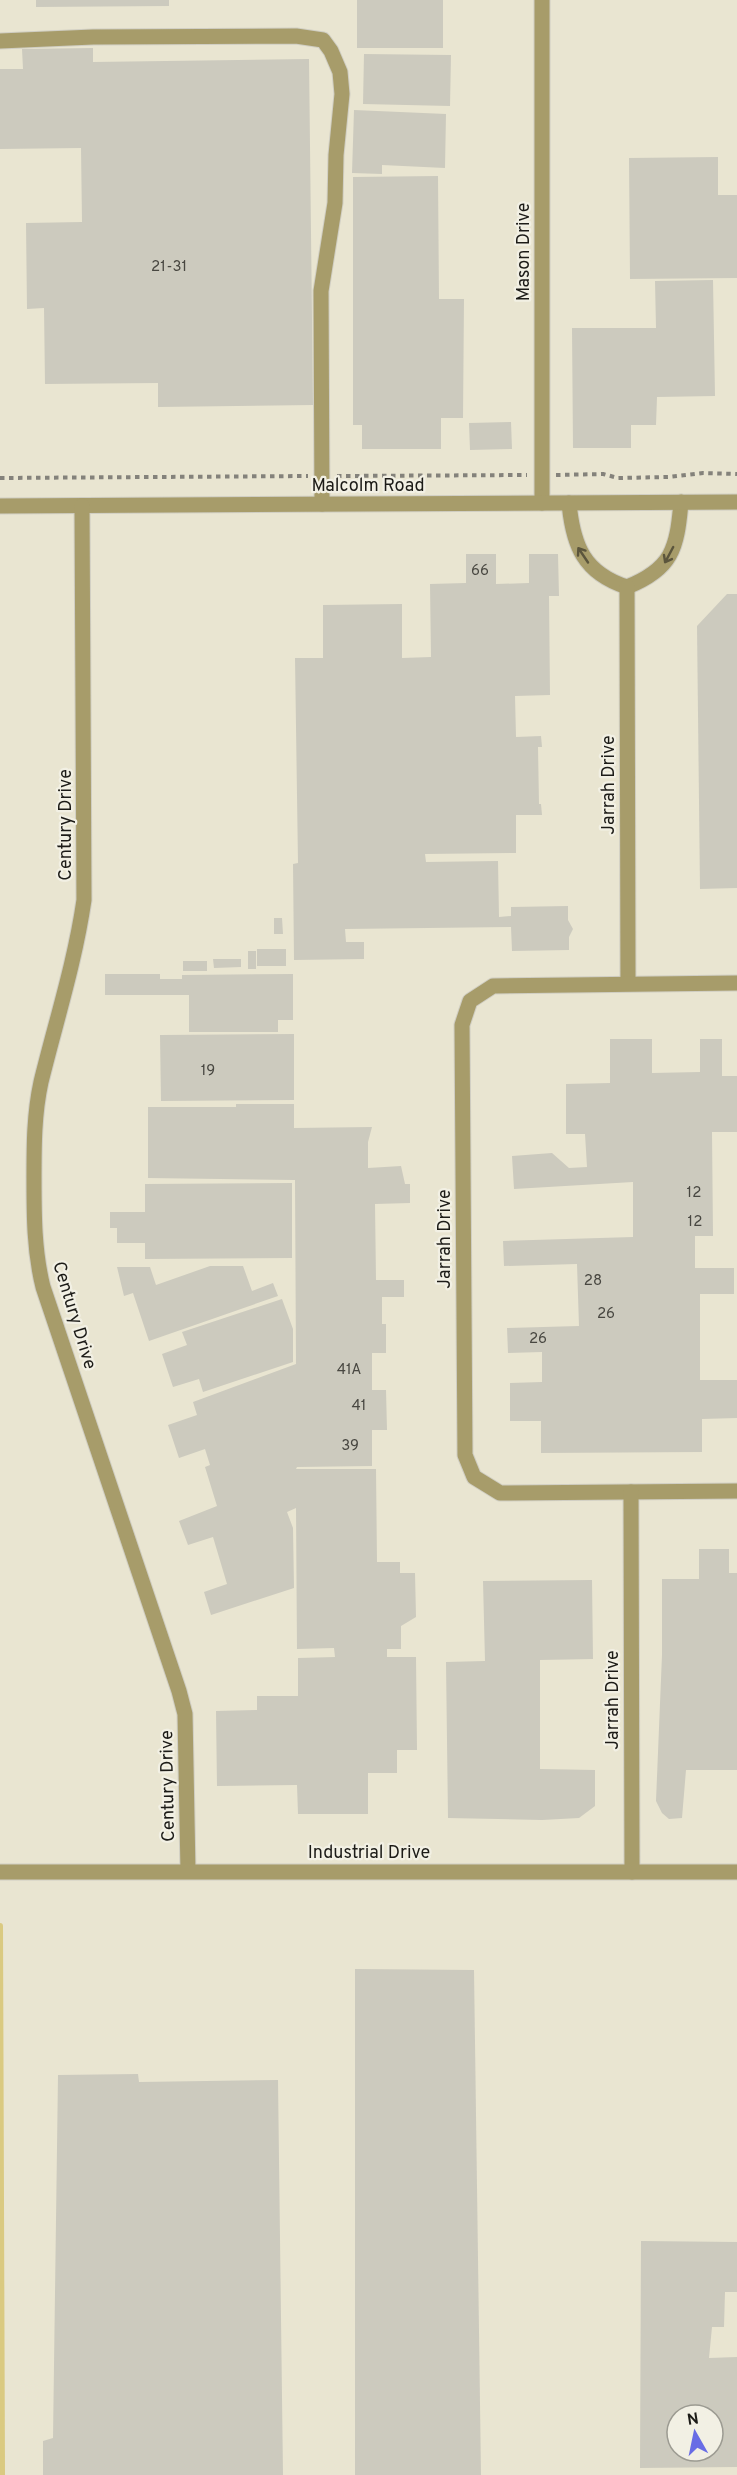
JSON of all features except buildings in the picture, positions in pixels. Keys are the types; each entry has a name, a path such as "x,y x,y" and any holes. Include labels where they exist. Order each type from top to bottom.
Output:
{"street":[{"name":"Mason Drive","path":"542,0 542,503"},
{"path":"0,41 93,37 296,36 323,40 331,51 340,72 342,94 336,155 335,203 321,291 322,504"},
{"path":"569,503 574,540 582,556 608,581 627,587 660,570 677,538 681,502"},
{"name":"Malcolm Road","path":"0,506 737,502"},
{"name":"Century Drive","path":"82,506 84,900 73,964 41,1083 37,1107 34,1160 35,1241 43,1287 185,1714 188,1871"},
{"name":"Jarrah Drive","path":"627,587 628,983"},
{"name":"Jarrah Drive","path":"737,983 493,986 470,1001 462,1025 465,1455 474,1477 500,1493 737,1491"},
{"name":"Jarrah Drive","path":"630,1492 632,1872"},
{"name":"Industrial Drive","path":"0,1872 737,1872"}],"path":[{"path":"0,477 603,474 618,478 669,477 702,473 737,474"}],"shaded area":[{"path":"0,0 737,0 737,2475 0,2475"}],"waterway":[{"path":"0,1926 2,2475"}]}
